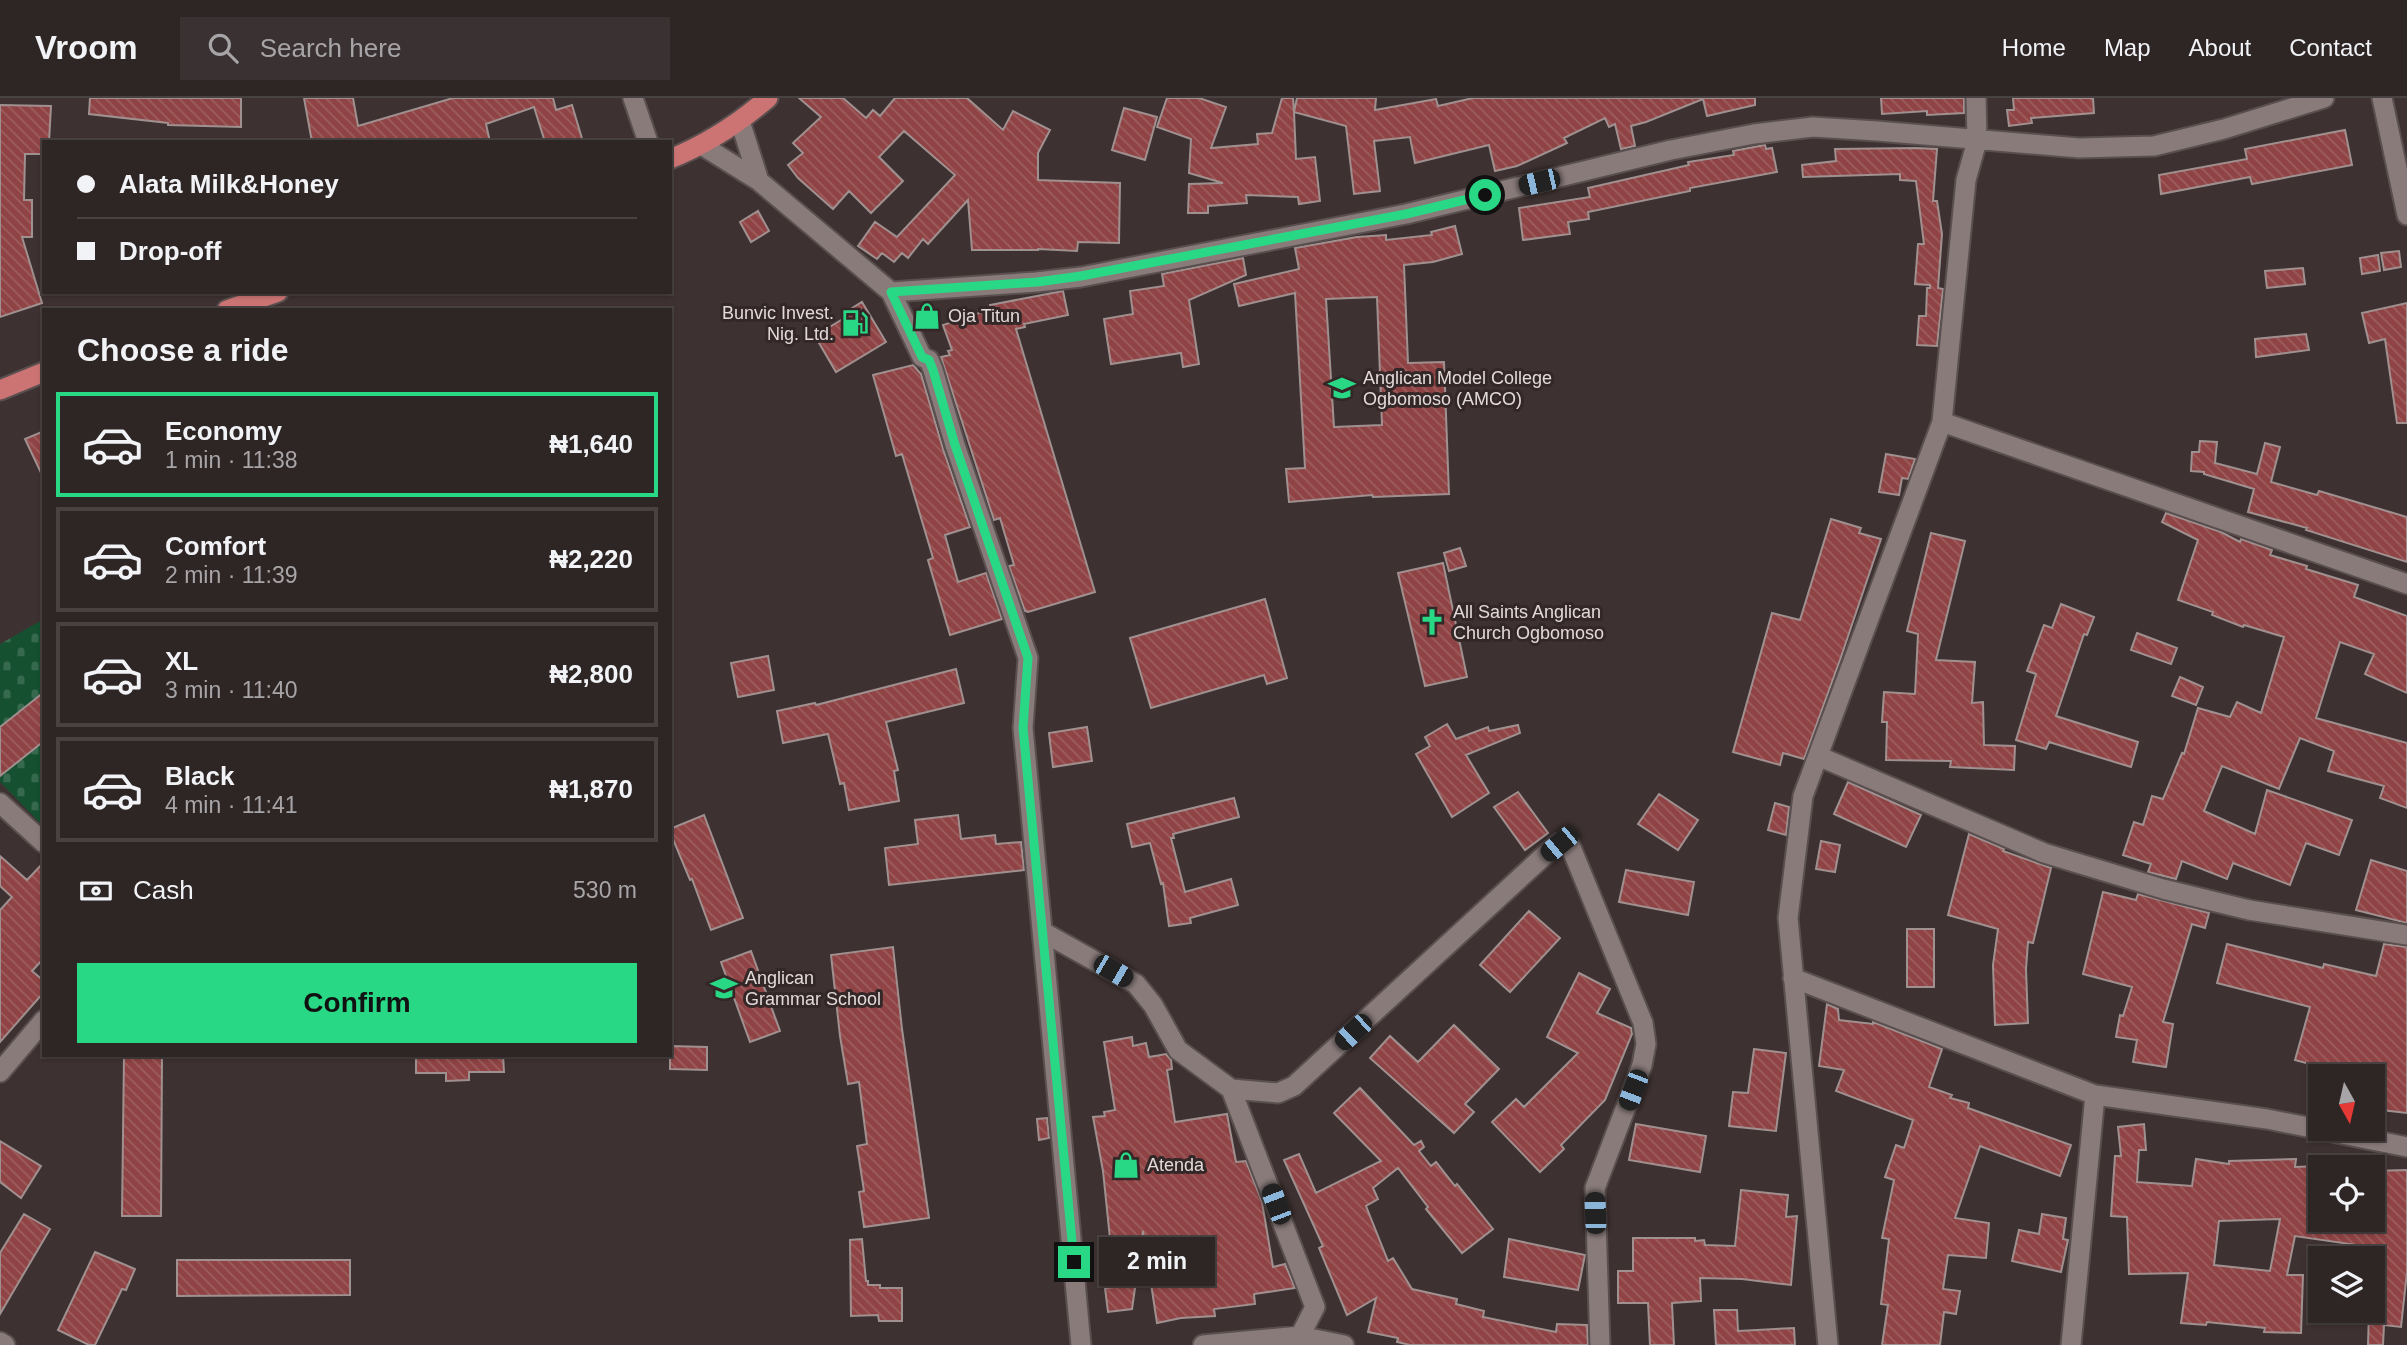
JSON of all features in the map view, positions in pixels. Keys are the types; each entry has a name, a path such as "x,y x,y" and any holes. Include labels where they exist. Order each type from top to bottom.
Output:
{"highway":[{"path":"672,158 703,146 768,98"},
{"path":"233,308 272,294"},
{"path":"0,390 42,373"}],"street":[{"path":"633,98 647,140"},
{"path":"1828,1345 1788,918 1804,796 1942,422 1966,180 1977,141 1976,98"},
{"path":"891,292 1037,282 1081,276 1406,214 1671,150 1754,134 1813,127 2079,148 2154,146 2224,129 2324,98"},
{"path":"2382,98 2407,215"},
{"path":"740,121 759,181"},
{"path":"703,146 759,181 891,292 922,357 929,360 933,370 951,434 1028,658 1023,728 1081,1345"},
{"path":"1942,422 2407,584"},
{"path":"1818,756 2044,853 2163,889 2249,910 2407,935"},
{"path":"0,803 42,841"},
{"path":"1043,932 1136,984 1153,1005 1178,1050 1231,1089 1278,1093 1294,1086 1547,853 1559,844 1570,845 1643,1023 1646,1044 1642,1065 1595,1188 1600,1345"},
{"path":"1793,978 2095,1095 2267,1119 2407,1147"},
{"path":"0,1072 42,1022"},
{"path":"1231,1089 1315,1307 1300,1336"},
{"path":"2077,1344 2095,1095"},
{"path":"1203,1345 1300,1336 1344,1345"},
{"path":"0,1342 5,1345"}],"green space":[{"path":"42,620 42,825 0,782 0,644"}],"building":[{"path":"90,98 241,98 241,127 168,125 89,114"},
{"path":"304,98 353,98 358,126 453,98 553,98 556,110 572,105 582,140 544,140 534,107 486,124 490,140 312,140"},
{"path":"799,98 843,98 866,118 873,110 880,116 895,98 967,98 1003,130 1013,111 1050,130 1038,153 1038,180 1120,183 1119,243 1078,242 1077,251 972,250 968,200 928,244 923,239 908,258 902,253 894,262 882,253 877,259 858,246 875,222 897,237 955,175 904,131 879,157 903,181 871,213 849,191 833,209 798,178 788,165 803,153 793,143 821,117"},
{"path":"1167,98 1199,98 1226,107 1211,148 1258,144 1257,134 1272,133 1282,98 1293,98 1296,159 1315,157 1320,201 1299,204 1298,197 1246,195 1247,203 1208,206 1208,213 1188,213 1189,184 1223,183 1189,173 1191,139 1157,127"},
{"path":"1297,98 1376,98 1375,110 1436,99 1438,106 1473,98 1755,98 1755,105 1707,116 1703,99 1631,126 1635,146 1621,149 1615,124 1609,127 1605,118 1564,138 1567,143 1517,166 1495,171 1489,145 1415,163 1410,137 1374,141 1380,191 1354,194 1346,126 1294,112"},
{"path":"1881,98 1964,98 1964,113 1927,115 1927,111 1882,114"},
{"path":"2013,98 2093,98 2094,113 2031,118 2032,123 2009,126 2007,110 2014,110"},
{"path":"0,105 51,106 49,140 42,140 42,154 25,154 24,200 32,200 32,237 22,237 42,303 0,317"},
{"path":"1124,108 1157,117 1145,160 1112,150"},
{"path":"2345,130 2352,165 2252,184 2250,177 2161,194 2159,175 2247,159 2245,149"},
{"path":"1765,145 1766,149 1772,148 1777,172 1690,188 1690,191 1588,212 1589,219 1568,222 1570,234 1523,240 1519,208 1590,197 1588,188 1689,165 1688,162 1734,155 1733,151"},
{"path":"1835,149 1937,149 1933,201 1937,201 1942,234 1938,288 1943,289 1937,346 1917,345 1919,316 1926,316 1927,288 1930,288 1930,285 1915,284 1918,244 1924,244 1916,181 1900,180 1900,174 1803,177 1802,165 1836,161"},
{"path":"758,211 769,231 751,242 740,222"},
{"path":"1455,226 1462,254 1433,262 1404,265 1408,363 1444,362 1449,494 1372,495 1289,502 1286,469 1305,468 1295,293 1239,306 1234,284 1299,269 1295,248 1357,237 1386,235 1386,240 1432,235 1431,232","holes":["1377,297 1382,425 1334,427 1326,299"]},
{"path":"2399,251 2401,267 2384,270 2381,253"},
{"path":"2378,255 2380,271 2362,274 2360,258"},
{"path":"1243,258 1246,275 1189,300 1199,364 1183,367 1181,353 1111,364 1104,319 1133,314 1130,291 1164,286 1162,274"},
{"path":"2303,268 2305,284 2267,288 2265,271"},
{"path":"1063,291 1068,315 1024,324 1025,327 1016,329 1095,592 1028,612 1025,611 1009,566 1014,565 1000,518 994,520 941,357 950,355 948,351 952,350 943,325 991,309 990,305"},
{"path":"862,302 886,342 836,372 815,336 846,317 844,313"},
{"path":"2407,303 2407,423 2397,423 2385,339 2369,343 2362,313"},
{"path":"2306,334 2309,350 2256,357 2255,339"},
{"path":"913,365 921,374 970,527 945,535 958,582 986,573 1002,619 950,635 928,560 933,558 902,454 896,456 873,375"},
{"path":"42,432 42,475 25,439"},
{"path":"2200,441 2217,442 2215,463 2257,474 2265,443 2280,447 2271,482 2317,495 2319,491 2407,517 2407,562 2306,530 2307,528 2248,512 2254,489 2204,472 2191,471 2192,452 2199,452"},
{"path":"1886,454 1915,459 1908,479 1902,478 1899,495 1879,492"},
{"path":"2166,513 2221,532 2240,542 2241,539 2272,550 2270,555 2307,566 2306,569 2358,585 2354,597 2407,616 2407,693 2365,674 2374,654 2340,642 2316,718 2407,743 2407,808 2380,798 2384,786 2328,771 2334,751 2300,738 2279,789 2222,766 2204,811 2255,834 2267,790 2352,820 2339,855 2306,843 2290,885 2233,863 2227,879 2182,861 2176,879 2148,872 2151,864 2123,855 2134,822 2143,825 2152,796 2163,799 2182,753 2184,754 2198,708 2230,717 2237,702 2261,713 2284,637 2244,625 2243,627 2212,615 2213,612 2178,600 2198,540 2162,522"},
{"path":"1831,519 1861,528 1859,533 1881,539 1804,759 1783,753 1780,765 1733,752 1772,613 1800,620"},
{"path":"1931,533 1965,541 1936,660 1975,662 1972,703 1983,702 1984,745 2015,746 2014,770 1950,767 1951,761 1886,760 1887,722 1882,722 1884,692 1915,694 1918,634 1907,631"},
{"path":"1460,548 1466,566 1449,571 1444,553"},
{"path":"1443,563 1467,677 1425,686 1398,573"},
{"path":"1265,599 1287,678 1267,684 1264,675 1151,708 1130,638"},
{"path":"2061,604 2094,617 2087,635 2084,634 2056,716 2138,742 2131,767 2049,742 2046,749 2016,740 2036,674 2027,671 2044,625 2052,628"},
{"path":"2137,633 2177,648 2171,664 2131,650"},
{"path":"768,656 774,690 738,697 731,663"},
{"path":"956,669 964,703 886,722 898,770 894,771 899,801 849,810 844,783 840,784 828,734 783,743 777,711 815,703 816,705"},
{"path":"2180,677 2203,687 2196,705 2172,696"},
{"path":"42,694 42,743 0,776 0,727"},
{"path":"1447,724 1456,739 1488,727 1489,731 1518,725 1520,733 1466,755 1489,793 1452,817 1416,754 1430,746 1425,737"},
{"path":"1087,727 1092,761 1053,767 1049,733"},
{"path":"1848,782 1921,815 1906,847 1834,814"},
{"path":"1518,792 1548,833 1525,850 1494,807"},
{"path":"1659,794 1698,820 1678,850 1638,824"},
{"path":"1234,798 1239,817 1173,834 1174,838 1171,838 1185,892 1231,879 1238,905 1190,918 1191,923 1169,926 1163,883 1161,884 1150,843 1132,847 1127,824"},
{"path":"1775,803 1789,807 1786,835 1768,830"},
{"path":"704,815 743,918 711,930 692,879 690,880 672,837 672,828"},
{"path":"958,815 961,839 995,835 996,844 1021,842 1024,870 889,885 885,848 918,844 915,820"},
{"path":"1969,834 2004,849 2003,851 2051,868 2033,943 2028,942 2028,1023 1995,1025 1993,965 1998,929 1948,915"},
{"path":"1821,841 1840,845 1835,872 1816,869"},
{"path":"0,856 27,880 42,864 42,960 32,971 42,979 42,994 0,1042 0,910 12,897 0,886"},
{"path":"2371,860 2407,871 2407,923 2356,910"},
{"path":"1626,870 1694,882 1688,915 1619,902"},
{"path":"2103,892 2136,900 2138,894 2209,913 2205,928 2192,924 2163,1022 2173,1024 2166,1067 2133,1062 2137,1040 2116,1037 2120,1015 2123,1016 2132,987 2083,974"},
{"path":"1529,911 1560,938 1510,992 1480,965"},
{"path":"1907,929 1934,929 1934,987 1907,987"},
{"path":"2227,944 2323,968 2324,964 2376,976 2384,944 2407,947 2407,1113 2385,1110 2385,1064 2310,1064 2295,1060 2310,1007 2217,983"},
{"path":"893,947 929,1218 864,1227 859,1192 864,1191 857,1146 867,1144 859,1082 848,1084 831,955"},
{"path":"751,951 780,1031 750,1042 721,962"},
{"path":"1579,973 1610,989 1597,1013 1631,1028 1632,1034 1605,1100 1561,1145 1564,1149 1540,1172 1492,1122 1516,1099 1524,1107 1578,1053 1547,1037"},
{"path":"1827,1004 1838,1009 1839,1020 1873,1022 1942,1049 1929,1087 1952,1095 1950,1098 1969,1103 1968,1108 2071,1145 2060,1176 1980,1146 1955,1218 1989,1223 1986,1258 1948,1255 1943,1289 1960,1291 1956,1314 1944,1312 1940,1345 1882,1345 1888,1305 1881,1304 1889,1239 1882,1238 1894,1180 1885,1177 1896,1145 1904,1148 1913,1120 1836,1091 1844,1070 1819,1066"},
{"path":"1454,1025 1499,1069 1465,1104 1474,1112 1454,1133 1370,1058 1390,1036 1418,1062"},
{"path":"1132,1037 1133,1046 1146,1043 1149,1057 1166,1054 1171,1060 1172,1069 1167,1070 1175,1122 1227,1114 1236,1162 1246,1161 1262,1202 1273,1267 1285,1264 1295,1288 1254,1294 1255,1304 1214,1309 1215,1316 1157,1323 1143,1231 1132,1309 1108,1312 1105,1288 1115,1287 1103,1171 1093,1117 1105,1116 1104,1112 1115,1110 1104,1042"},
{"path":"672,1046 707,1047 707,1070 670,1069"},
{"path":"1754,1049 1786,1053 1776,1131 1729,1126 1733,1092 1748,1093"},
{"path":"124,1057 162,1057 161,1216 122,1216"},
{"path":"416,1057 503,1057 504,1072 469,1072 469,1080 446,1081 446,1073 416,1073"},
{"path":"1360,1088 1414,1145 1421,1141 1424,1147 1419,1151 1431,1166 1436,1162 1493,1229 1462,1253 1426,1209 1428,1207 1398,1168 1373,1188 1378,1199 1366,1206 1388,1261 1393,1258 1412,1289 1457,1299 1456,1304 1484,1311 1483,1317 1556,1332 1557,1324 1587,1325 1588,1345 1410,1345 1397,1342 1398,1338 1368,1332 1376,1298 1347,1315 1319,1248 1323,1246 1284,1160 1299,1154 1316,1193 1381,1161 1334,1113"},
{"path":"1047,1118 1049,1138 1039,1140 1037,1119"},
{"path":"1636,1124 1706,1136 1700,1172 1629,1160"},
{"path":"2144,1124 2146,1150 2139,1150 2137,1182 2192,1186 2196,1159 2229,1164 2229,1161 2296,1159 2295,1167 2308,1166 2308,1232 2385,1232 2385,1171 2407,1170 2407,1272 2401,1327 2384,1325 2383,1345 2368,1345 2369,1323 2385,1323 2385,1246 2364,1246 2295,1236 2287,1275 2303,1275 2301,1333 2264,1332 2265,1328 2207,1322 2206,1325 2181,1323 2188,1273 2129,1274 2127,1217 2111,1216 2115,1156 2121,1156 2118,1127","holes":["2280,1219 2270,1271 2214,1265 2219,1221"]},
{"path":"0,1141 41,1166 21,1198 0,1182"},
{"path":"1741,1190 1788,1195 1786,1217 1797,1216 1791,1285 1742,1279 1700,1278 1701,1301 1672,1303 1674,1345 1650,1345 1648,1303 1618,1303 1618,1271 1633,1271 1633,1238 1695,1238 1695,1241 1704,1240 1705,1245 1735,1246"},
{"path":"24,1214 50,1229 0,1314 0,1253"},
{"path":"2042,1214 2066,1218 2063,1239 2068,1240 2061,1272 2012,1261 2019,1230 2039,1234"},
{"path":"862,1239 866,1281 868,1285 880,1285 880,1288 902,1288 902,1321 879,1321 878,1315 851,1316 850,1240"},
{"path":"1509,1239 1585,1255 1578,1290 1504,1277"},
{"path":"95,1252 135,1269 126,1290 122,1289 95,1345 89,1345 58,1330"},
{"path":"177,1260 350,1260 350,1295 177,1296"},
{"path":"1714,1310 1737,1310 1738,1331 1794,1328 1795,1345 1716,1345"}],"place":[{"name":"Oja Titun","path":"927,316"},
{"name":"Bunvic Invest. Nig. Ltd.","path":"855,323"},
{"name":"Anglican Model College Ogbomoso (AMCO)","path":"1342,388"},
{"name":"All Saints Anglican Church Ogbomoso","path":"1432,622"},
{"name":"Anglican Grammar School","path":"724,988"},
{"name":"Atenda","path":"1126,1165"}],"route":[{"path":"1074,1262 1023,728 1028,658 937,391 933,370 929,360 922,357 891,292 1037,282 1081,276 1406,214 1485,195"}]}
